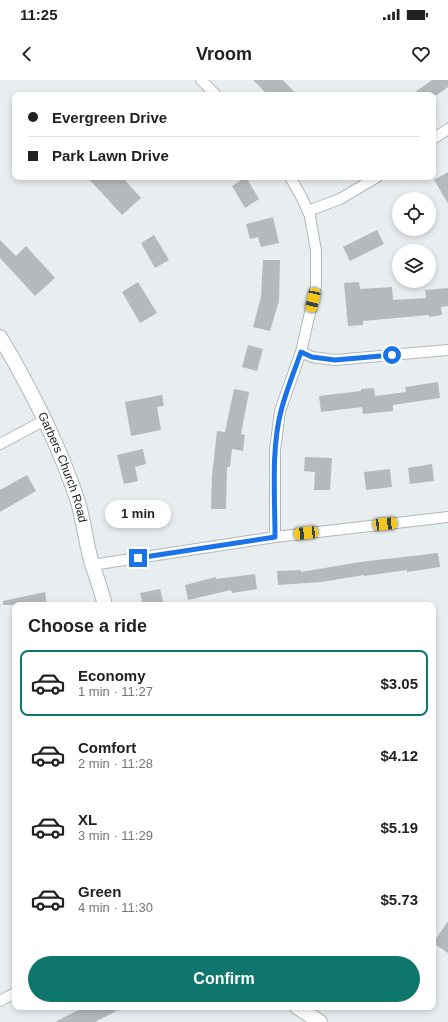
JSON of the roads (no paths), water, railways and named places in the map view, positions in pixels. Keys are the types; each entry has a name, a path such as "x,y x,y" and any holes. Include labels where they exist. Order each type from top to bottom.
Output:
{"street":[{"path":"201,80 213,92"},
{"path":"436,136 448,129"},
{"path":"275,537 275,450 280,411 301,352 316,286 316,251 313,231 308,211 292,180"},
{"path":"308,211 340,199 372,180"},
{"name":"Garbers Church Road","path":"0,337 22,374 56,443 78,503 92,565 104,602"},
{"path":"301,352 312,357 335,360 448,350"},
{"path":"0,444 45,420"},
{"path":"92,565 275,537 448,517"},
{"path":"0,1001 12,995"},
{"path":"302,1010 320,1022"}]}
